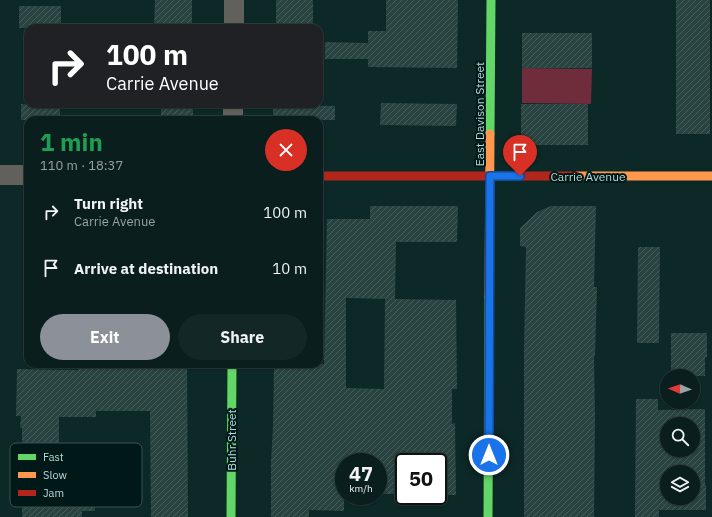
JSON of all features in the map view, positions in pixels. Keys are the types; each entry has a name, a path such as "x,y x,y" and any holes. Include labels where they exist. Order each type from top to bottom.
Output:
{"street":[{"path":"234,0 234,24"},
{"name":"East Davison Street","path":"488,517 491,0"},
{"path":"0,175 24,175"},
{"name":"Carrie Avenue","path":"323,176 712,176"},
{"name":"Buhr Street","path":"231,517 232,368"}],"shaded area":[{"path":"522,68 592,69 591,104 522,103"}],"building":[{"path":"155,0 192,0 192,24 154,24"},
{"path":"276,0 313,0 313,24 276,24"},
{"path":"386,0 458,0 457,68 368,67 368,59 325,59 325,42 368,43 368,31 386,31"},
{"path":"676,0 710,0 710,134 676,134"},
{"path":"19,6 61,6 61,24 24,24 24,28 19,28"},
{"path":"522,33 592,33 592,68 522,68"},
{"path":"381,103 457,104 456,126 380,125"},
{"path":"21,104 24,104 24,108 60,108 60,116 24,116 24,120 21,120"},
{"path":"521,104 588,104 588,145 521,145"},
{"path":"323,106 335,106 335,120 323,120 323,116 273,116 273,108 323,108"},
{"path":"161,108 193,108 193,116 161,116"},
{"path":"370,206 458,206 457,242 396,242 395,299 456,300 457,389 452,389 452,424 455,423 456,495 447,495 447,453 395,453 395,494 387,494 387,453 335,453 335,505 344,505 344,511 309,510 309,517 271,517 274,368 323,368 327,219 370,219","holes":["346,298 388,299 385,299 384,389 346,388"]},
{"path":"551,206 596,206 594,287 597,287 594,356 594,517 524,517 524,351 526,247 520,246 520,228 537,212"},
{"path":"638,247 660,247 659,343 637,343"},
{"path":"671,333 707,333 705,376 700,376 700,369 671,369"},
{"path":"78,368 187,368 188,517 151,517 150,411 96,411 96,417 59,417 59,443 22,443 22,428 20,428 21,416 16,416 17,369 78,370"},
{"path":"636,399 658,399 658,410 705,409 706,510 659,510 659,517 635,517"},
{"path":"22,507 95,507 95,511 82,511 82,517 22,517"}],"traffic: fast":[{"path":"490,134 491,0"},
{"path":"488,517 489,297"},
{"path":"231,517 232,368"}],"traffic: slow":[{"path":"489,297 490,134"},
{"path":"576,176 712,176"}],"traffic: jam":[{"path":"323,176 576,176"}],"route":[{"path":"489,455 490,176 520,176"}]}
